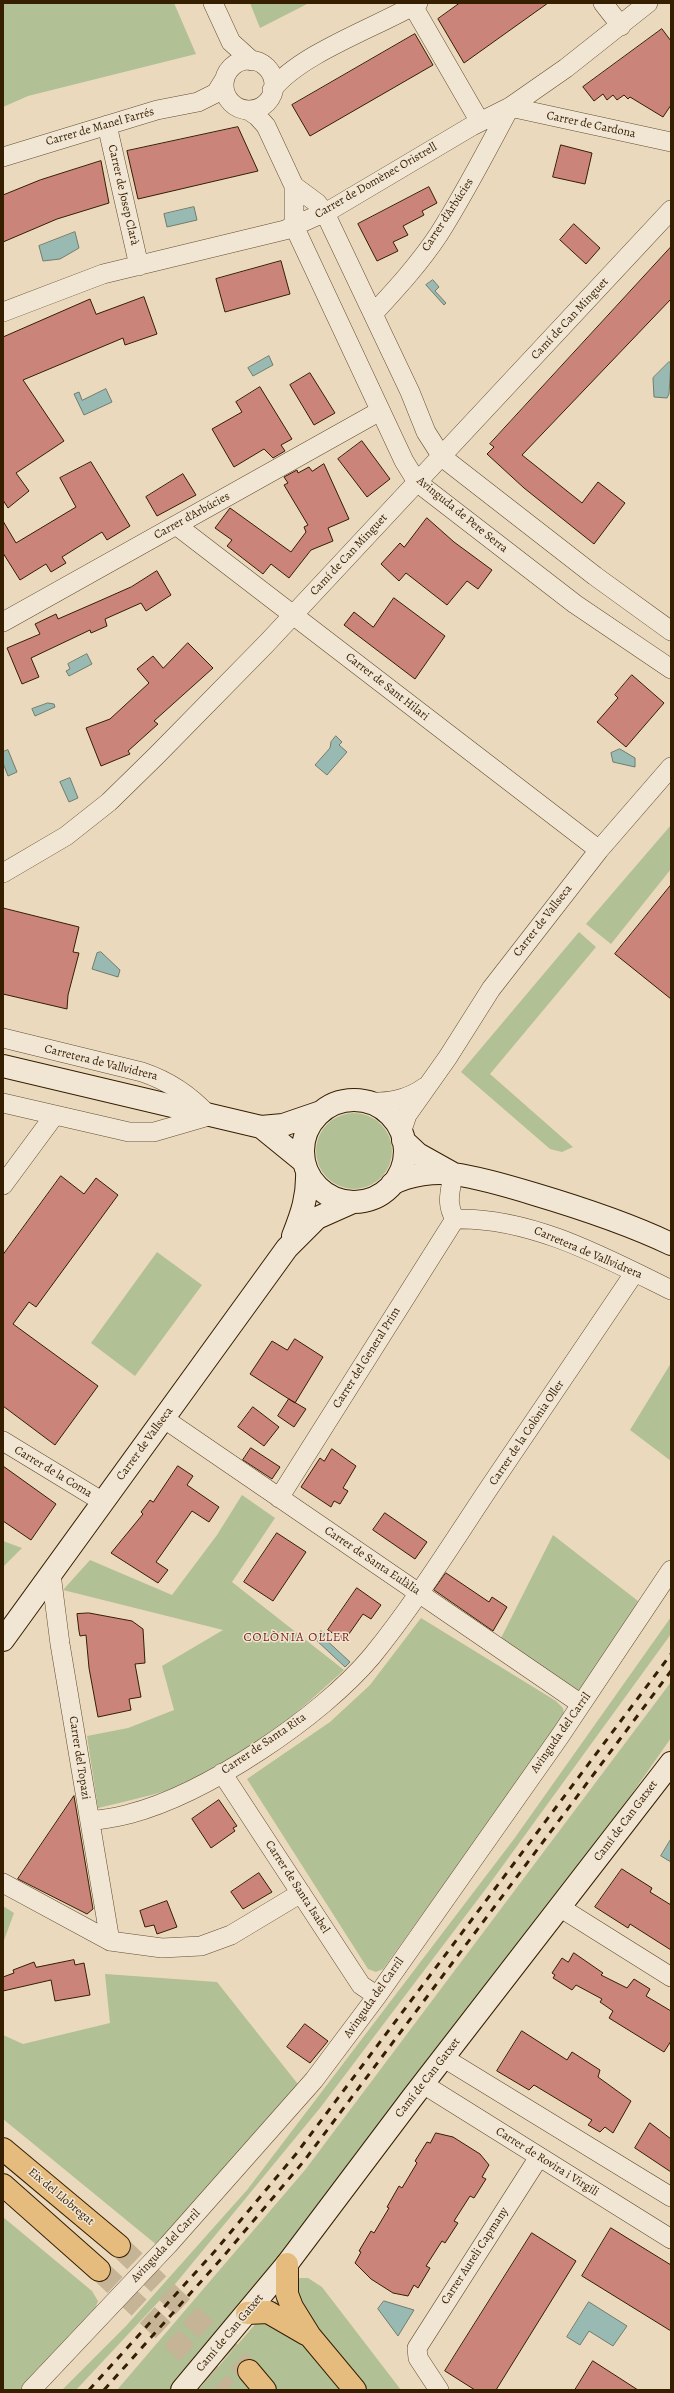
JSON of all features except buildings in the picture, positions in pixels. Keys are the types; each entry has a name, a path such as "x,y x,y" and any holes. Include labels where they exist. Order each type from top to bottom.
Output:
{"highway":[{"name":"Eix del Llobregat","path":"3,2149 119,2246"},
{"path":"3,2185 99,2270"},
{"path":"287,2264 287,2294 292,2307 310,2336 355,2390"},
{"path":"247,2313 268,2312 310,2336"},
{"path":"249,2371 265,2390"}],"street":[{"path":"213,3 231,42 231,57 225,77 224,91 228,100 244,110 261,107 280,80 309,59 416,5 480,122"},
{"path":"603,3 621,26"},
{"name":"Carrer de Domènec Oristrell","path":"4,309 103,274 294,226 325,212 480,122 510,107 621,26 648,3"},
{"path":"231,42 271,74 271,94"},
{"path":"225,77 236,64 256,62 288,64 309,59"},
{"name":"Carrer de Manel Farrés","path":"3,157 106,125 198,102 221,89 225,77"},
{"name":"Avinguda de Pere Serra","path":"266,126 266,108 271,94"},
{"name":"Carrer de Manel Farrés","path":"198,102 244,110"},
{"name":"Carrer de Cardona","path":"510,107 671,142"},
{"name":"Carrer d'Arbúcies","path":"373,314 400,285 438,235 473,178 510,107"},
{"name":"Avinguda de Pere Serra","path":"244,110 257,116 266,126 294,186 294,226 404,461 417,482 574,604 671,669"},
{"name":"Carrer de Josep Clarà","path":"106,125 139,266"},
{"name":"Avinguda de Pere Serra","path":"294,186 317,203 325,212 426,432 442,457 595,576 671,631"},
{"name":"Camí de Can Minguet","path":"3,873 66,836 109,802 293,615 671,210"},
{"name":"Carrer d'Arbúcies","path":"3,622 380,411"},
{"name":"Carrer de Sant Hilari","path":"176,525 598,850"},
{"name":"Carrer de Vallseca","path":"402,1136 407,1115 448,1057 491,989 598,850 671,767"},
{"name":"Carretera de Vallvidrera","path":"3,1038 165,1079 194,1099 209,1116"},
{"path":"3,1066 261,1128 283,1125 321,1112 340,1102 366,1102 388,1113 402,1136 418,1154 453,1173 508,1186 570,1205 613,1220 671,1244"},
{"name":"Carrer de Vallseca","path":"366,1102 398,1100 415,1094 428,1085"},
{"path":"3,1103 54,1116 129,1132 154,1132 209,1116"},
{"path":"287,1248 304,1209 308,1192 304,1138 321,1112"},
{"path":"3,1185 54,1116"},
{"path":"261,1128 305,1167 318,1188 335,1199 353,1202 363,1202 382,1194 392,1184 403,1165 402,1136"},
{"path":"392,1184 410,1177 453,1173"},
{"path":"453,1173 448,1196 449,1209 455,1219"},
{"path":"287,1248 318,1218 353,1202"},
{"name":"Carretera de Vallvidrera","path":"455,1219 472,1218 528,1228 588,1251 671,1290"},
{"name":"Carrer del General Prim","path":"279,1498 455,1219"},
{"name":"Carrer de Vallseca","path":"3,1640 287,1248"},
{"name":"Carrer de la Colònia Oller","path":"419,1593 635,1272"},
{"name":"Carrer de Santa Eulàlia","path":"163,1418 581,1704"},
{"name":"Carrer de la Coma","path":"3,1441 103,1502"},
{"name":"Avinguda del Carril","path":"31,2390 219,2189 314,2080 377,1996 581,1704 671,1570"},
{"name":"Carrer del Topazi","path":"51,1574 60,1644 110,1941"},
{"name":"Carrer de Santa Rita","path":"90,1821 130,1814 189,1791 222,1773 294,1726 336,1691 371,1657 419,1593"},
{"name":"Camí de Can Gatxet","path":"182,2390 287,2264 423,2084 671,1763"},
{"name":"Carrer de Santa Isabel","path":"222,1773 362,1985 377,1996"},
{"path":"3,1883 110,1941 162,1948 201,1946 231,1936 301,1894"},
{"path":"560,1908 671,1977"},
{"path":"444,2058 671,2198"},
{"name":"Carrer de Rovira i Virgili","path":"423,2084 671,2239"},
{"name":"Carrer Aureli Capmany","path":"439,2390 418,2358 417,2348 539,2156"}],"green space":[{"path":"3,3 174,3 196,54 28,96 3,107"},
{"path":"250,3 309,3 260,28"},
{"path":"671,825 671,869 611,944 586,924"},
{"path":"579,932 596,947 490,1074 573,1147 562,1152 550,1149 461,1072"},
{"path":"346,1113 362,1113 375,1119 386,1130 392,1143 390,1166 375,1183 362,1189 346,1189 333,1183 318,1166 316,1159 316,1143 322,1130 339,1115"},
{"path":"157,1252 202,1285 135,1376 91,1343"},
{"path":"671,1363 671,1461 630,1430"},
{"path":"242,1495 275,1518 232,1582 344,1670 279,1727 225,1765 180,1786 98,1808 87,1736 128,1728 174,1710 162,1666 223,1630 63,1590 90,1560 172,1595 217,1535"},
{"path":"553,1535 638,1601 592,1685 578,1691 501,1638"},
{"path":"3,1541 22,1548 3,1567"},
{"path":"671,1617 671,1634 488,1886 320,2108 176,2283 76,2390 62,2390 126,2326 247,2190 514,1839"},
{"path":"421,1618 556,1701 563,1708 564,1714 558,1726 383,1969 376,1972 368,1969 247,1779 330,1722 370,1685"},
{"path":"671,1682 671,1738 603,1835 257,2291 171,2390 117,2390 305,2170"},
{"path":"3,1906 14,1913 3,1943"},
{"path":"105,1974 217,1982 301,2088 158,2246 3,2119 3,2035 23,2044 110,2023"},
{"path":"3,2217 92,2291 98,2301 94,2311 21,2390 3,2390"},
{"path":"300,2278 308,2278 322,2287 401,2390 198,2390 292,2282"}],"water":[{"path":"194,207 197,220 167,227 164,214"},
{"path":"75,232 79,248 60,259 43,261 39,246"},
{"path":"433,280 439,287 435,291 446,303 444,305 426,285"},
{"path":"269,356 273,365 253,376 248,368"},
{"path":"669,362 671,362 669,394 667,398 654,397 653,378"},
{"path":"106,389 112,402 84,415 74,394 79,392 82,400"},
{"path":"87,654 92,664 69,676 66,671 70,669 68,664"},
{"path":"48,703 54,704 55,707 35,716 32,709"},
{"path":"336,736 342,742 339,745 347,752 327,775 315,765 330,748 331,742"},
{"path":"620,749 635,758 635,767 613,762 611,753"},
{"path":"8,750 17,772 8,776 3,763 3,752"},
{"path":"70,778 78,798 69,802 60,782"},
{"path":"101,952 120,970 118,977 92,969 97,953"},
{"path":"321,1631 325,1634 323,1637 350,1662 345,1667 315,1639"},
{"path":"671,1839 671,1862 661,1856"},
{"path":"384,2301 414,2310 398,2336 378,2309"},
{"path":"589,2302 627,2326 613,2346 589,2331 580,2345 567,2337"}],"tunnel":[{"path":"119,2246 249,2371"},
{"path":"99,2270 227,2390"}],"railway":[{"path":"89,2390 215,2251 296,2154 671,1654"},
{"path":"104,2390 222,2258 304,2161 671,1671"}],"district":[{"name":"COLÒNIA OLLER","path":"297,1638"}]}
